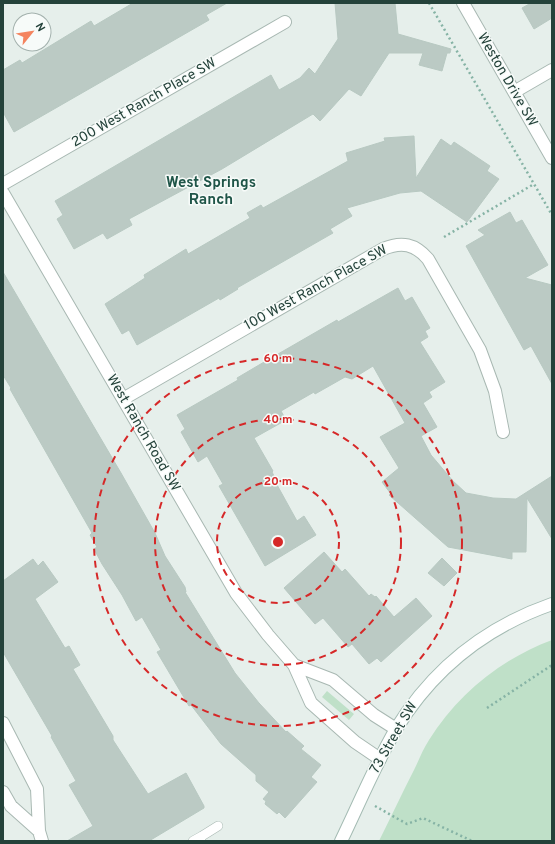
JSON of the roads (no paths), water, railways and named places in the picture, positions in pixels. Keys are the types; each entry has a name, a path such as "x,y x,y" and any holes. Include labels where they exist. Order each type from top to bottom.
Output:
{"street":[{"name":"Weston Drive SW","path":"463,3 552,158"},
{"name":"200 West Ranch Place SW","path":"3,184 285,22"},
{"path":"514,92 552,70"},
{"name":"West Ranch Road SW","path":"3,193 229,582 255,620 294,665 311,703 355,742 380,759"},
{"name":"100 West Ranch Place SW","path":"123,399 383,248 404,244 417,248 428,259 480,350 495,391 502,432"},
{"name":"73 Street SW","path":"341,841 396,729 418,698 441,672 468,648 488,633 552,604"},
{"name":"West Ranch Road SW","path":"294,665 333,680 374,715 396,729"},
{"path":"3,723 37,789 40,836"},
{"path":"3,792 11,806 40,836"}],"lane":[{"path":"193,841 201,838 218,826"}],"district":[{"name":"West Springs Ranch","path":"211,192"}]}
